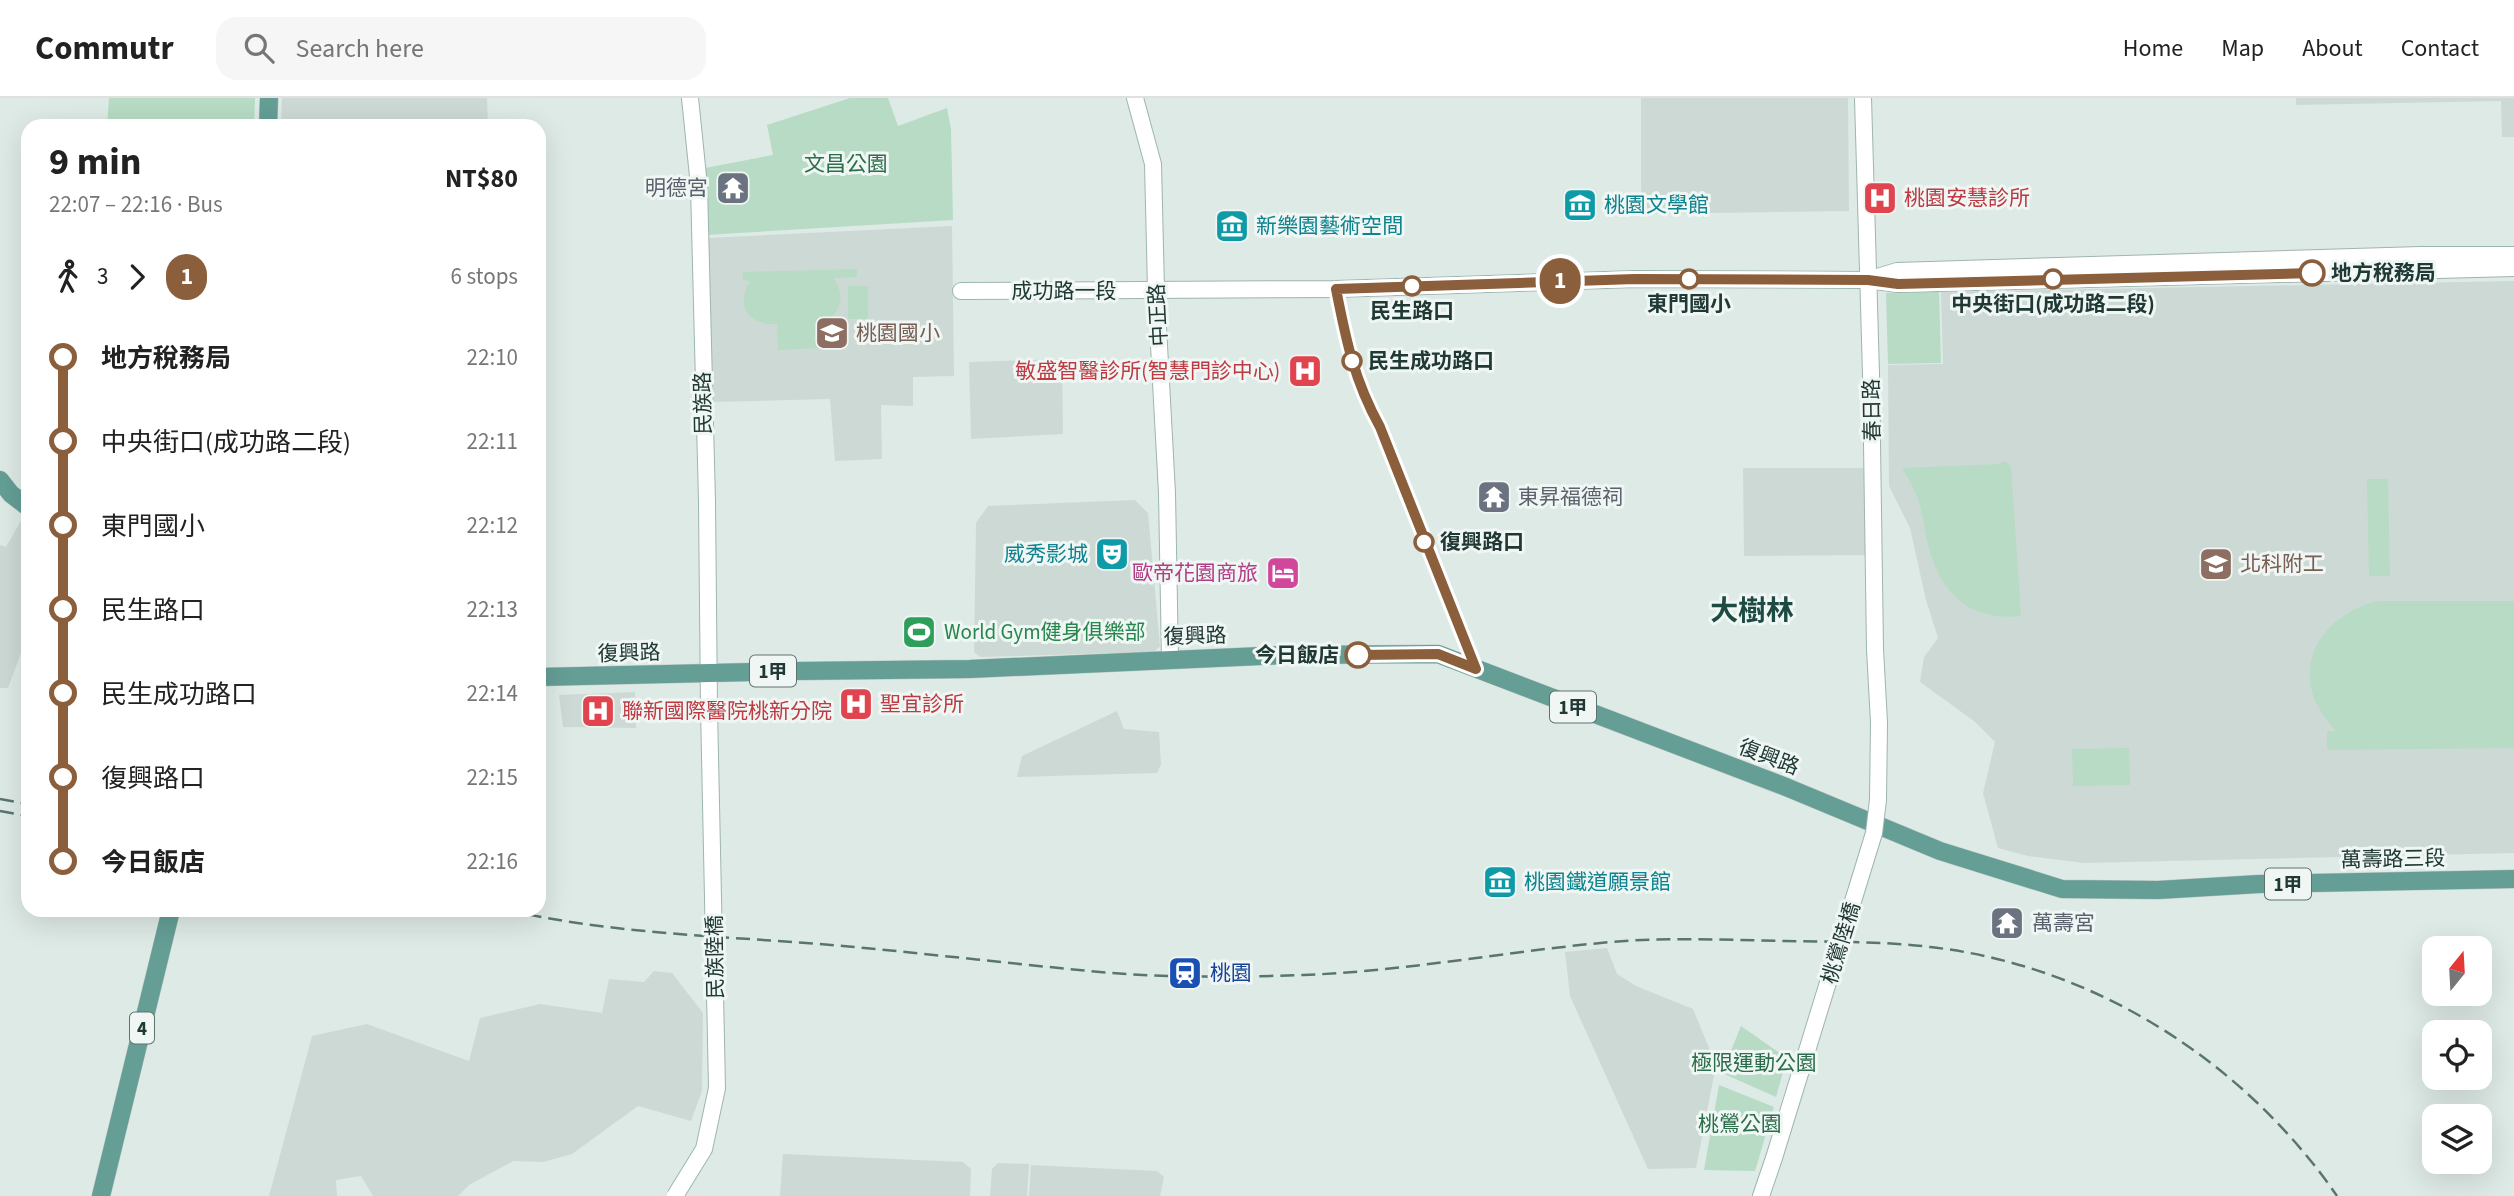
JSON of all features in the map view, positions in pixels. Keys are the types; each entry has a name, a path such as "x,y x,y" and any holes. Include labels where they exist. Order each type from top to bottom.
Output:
{"main road":[{"path":"268,119 269,98"},
{"path":"0,480 21,503"},
{"name":"復興路","path":"546,677 970,669 1284,655 1438,654 1786,787 1940,851 2062,889"},
{"name":"萬壽路三段","path":"2062,889 2158,890 2259,884 2514,879"},
{"name":"4","path":"102,1196 169,917"}],"street":[{"name":"民族路","path":"690,98 699,186 709,708"},
{"name":"中正路","path":"1135,98 1153,164 1156,290 1167,493 1170,660"},
{"name":"春日路","path":"1863,98 1875,649 1879,723"},
{"path":"2421,262 2514,254"},
{"name":"成功路一段","path":"961,291 1336,289 1635,279 1868,280 1897,271 2421,262"},
{"path":"2421,262 2514,268"},
{"name":"民族陸橋","path":"675,1196 704,1149 718,1088 709,708"},
{"name":"桃鶯陸橋","path":"1761,1196 1874,833 1878,800 1879,723"}],"shaded area":[{"path":"282,98 487,98 488,119 281,119"},
{"path":"1641,98 1848,98 1849,211 1644,214 1641,188"},
{"path":"2296,98 2514,98 2514,137 2502,137 2501,101 2296,105"},
{"name":"桃園國小","path":"952,226 954,376 913,377 913,406 881,405 882,459 835,461 830,399 713,402 708,238"},
{"name":"北科附工","path":"2514,281 2514,853 2084,863 2028,856 1998,848 1983,793 1995,742 1974,721 1920,682 1924,657 1938,638 1926,600 1910,528 1889,486 1888,365 1943,364 1941,292"},
{"path":"1062,359 1063,434 971,439 969,362"},
{"path":"1743,468 1865,468 1866,555 1744,556"},
{"path":"1135,500 1148,513 1160,646 1154,652 980,657 974,652 976,523 988,506"},
{"path":"21,521 21,653 8,688 0,688 0,545 6,547"},
{"name":"聯新國際醫院桃新分院","path":"635,692 636,728 563,727 559,695"},
{"path":"1117,711 1124,729 1159,732 1161,764 1157,773 1017,777 1022,756"},
{"path":"1607,948 1617,974 1636,986 1693,1009 1716,1065 1696,1168 1648,1169 1570,996 1565,952"},
{"path":"654,971 672,973 703,1013 702,1091 691,1121 638,1106 572,1154 543,1162 513,1161 469,1185 458,1196 373,1196 361,1176 336,1180 337,1196 269,1196 312,1036 367,1024 469,1061 480,1018 540,1004 602,1013 609,979 644,982"},
{"path":"783,1154 963,1162 971,1169 970,1196 780,1196"},
{"path":"998,1163 1029,1164 1027,1196 990,1196 992,1169"},
{"path":"1031,1165 1157,1171 1164,1177 1160,1196 1029,1196"}],"green space":[{"path":"109,98 255,98 254,119 108,119"},
{"name":"文昌公園","path":"850,98 888,98 898,126 947,108 951,129 953,220 706,235 705,168 773,155 767,125"},
{"path":"857,269 857,277 833,278 840,291 840,305 832,316 819,323 820,348 778,350 777,324 767,324 752,318 744,306 750,281 743,280 743,272"},
{"path":"848,286 868,286 868,319 848,319"},
{"path":"1939,291 1941,363 1888,364 1886,293"},
{"path":"2004,461 2011,466 2021,616 1986,614 1972,609 1949,590 1934,562 1919,503 1902,468 1999,464"},
{"path":"2367,479 2388,479 2390,576 2369,576"},
{"path":"2378,601 2514,601 2514,748 2327,750 2327,731 2336,731 2314,698 2310,680 2315,649 2334,623 2362,606"},
{"path":"2129,748 2130,785 2073,786 2072,749"},
{"name":"極限運動公園","path":"1741,1026 1787,1058 1776,1097 1722,1073"},
{"name":"桃鶯公園","path":"1719,1085 1774,1107 1755,1171 1704,1170"}],"railway":[{"path":"0,799 21,803"},
{"path":"0,811 21,815"},
{"path":"543,917 674,934 843,946 1111,973 1183,976 1343,973 1573,946 1655,940 1857,942 1930,947 1990,957 2049,975 2106,998 2160,1028 2210,1063 2257,1103 2299,1147 2337,1196"}],"bus line":[{"name":"1","path":"1358,655 1438,654 1476,669 1380,427 1364,398 1349,352 1336,289 1635,279 1868,280 1898,284 2312,273"}],"place":[{"name":"明德宮","path":"733,188"},
{"name":"桃園安慧診所","path":"1880,198"},
{"name":"桃園文學館","path":"1580,205"},
{"name":"新樂園藝術空間","path":"1232,226"},
{"name":"地方稅務局","path":"2312,273"},
{"name":"東門國小","path":"1689,279"},
{"name":"中央街口(成功路二段)","path":"2053,279"},
{"name":"民生路口","path":"1412,286"},
{"name":"桃園國小","path":"832,333"},
{"name":"民生成功路口","path":"1352,361"},
{"name":"敏盛智醫診所(智慧門診中心)","path":"1305,371"},
{"name":"東昇福德祠","path":"1494,497"},
{"name":"復興路口","path":"1424,542"},
{"name":"威秀影城","path":"1112,554"},
{"name":"北科附工","path":"2216,564"},
{"name":"歐帝花園商旅","path":"1283,573"},
{"name":"World Gym健身俱樂部","path":"919,632"},
{"name":"今日飯店","path":"1358,655"},
{"name":"聖宜診所","path":"856,704"},
{"name":"聯新國際醫院桃新分院","path":"598,711"},
{"name":"桃園鐵道願景館","path":"1500,882"},
{"name":"萬壽宮","path":"2007,923"},
{"name":"桃園","path":"1185,973"}],"district":[{"name":"大樹林","path":"1752,610"}]}
